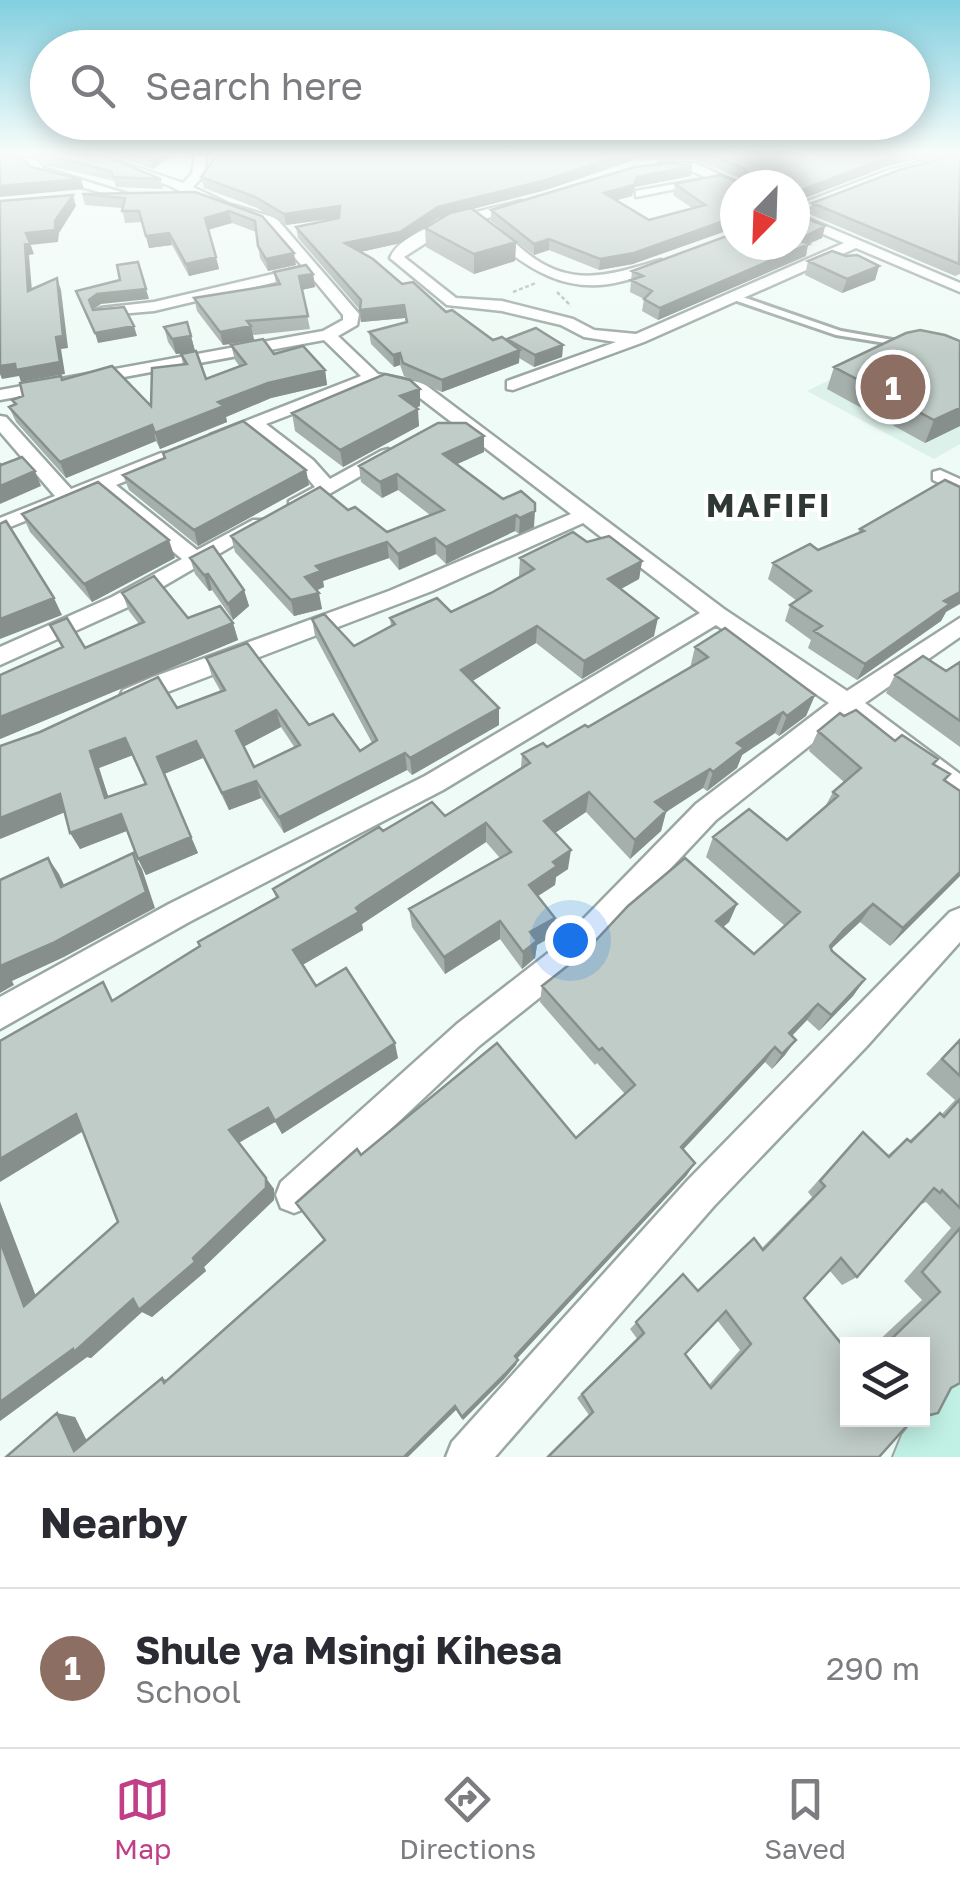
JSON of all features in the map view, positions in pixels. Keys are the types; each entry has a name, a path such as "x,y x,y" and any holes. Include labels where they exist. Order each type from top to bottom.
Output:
{"street":[{"path":"0,395 328,336 352,319 267,220"},
{"path":"464,220 444,225 397,255 450,300 570,322 586,333 600,354"},
{"path":"813,220 960,288"},
{"path":"478,221 525,261 556,279 613,282 671,260"},
{"path":"282,234 304,229"},
{"path":"514,385 638,339 856,243"},
{"path":"101,312 154,309 256,280 313,270"},
{"path":"586,333 638,339"},
{"path":"328,336 372,378"},
{"path":"0,525 372,378 416,387 450,421 587,514 716,614 847,703 960,788"},
{"path":"0,421 67,497"},
{"path":"253,422 306,464 328,488"},
{"path":"0,657 120,602 407,444"},
{"path":"940,476 960,488"},
{"path":"102,483 194,558"},
{"path":"118,703 195,669 485,561 587,514"},
{"path":"0,1014 178,913 434,783 716,614"},
{"path":"294,1195 468,1034 567,957 706,812 847,703 960,626"},
{"path":"467,1457 701,1193 856,1036 960,922"},
{"path":"924,1457 960,1413"}],"lane":[{"path":"734,297 839,332 914,346"}],"path":[{"path":"483,304 556,279"},
{"path":"556,279 552,288 571,304 570,322"}],"shaded area":[{"path":"909,342 960,366 960,444 934,459 807,391"}],"building":[{"path":"0,220 56,220 55,230 26,233 30,243 25,244 28,291 57,278 63,336 56,337 60,362 16,370 15,364 0,366"},
{"path":"142,220 206,220 216,257 186,264 169,233 146,236"},
{"path":"265,220 294,253 266,259 258,246 255,221"},
{"path":"329,220 418,220 400,232 345,243 373,259 402,284 413,282 446,312 452,310 493,340 502,337 520,350 442,380 403,363 400,353 393,355 369,332 407,322 404,305 360,310 361,300 296,227"},
{"path":"438,220 487,220 516,242 474,254 425,228"},
{"path":"504,220 720,222 634,253 600,259 549,239 534,244"},
{"path":"810,220 825,226 810,234"},
{"path":"853,220 959,220 959,264"},
{"path":"720,239 720,260 772,260 660,308 644,299 652,291 631,280 643,276 632,271"},
{"path":"832,251 857,255 879,266 847,279 808,261"},
{"path":"138,262 146,289 97,294 89,300 93,310 124,307 134,326 95,333 76,291 120,280 117,265"},
{"path":"306,265 313,274 299,276 308,316 247,321 251,326 220,332 194,298 280,284 274,272"},
{"path":"187,322 191,336 172,339 164,327"},
{"path":"536,328 563,345 535,355 507,339"},
{"path":"920,330 960,341 960,408 934,420 834,367 906,333"},
{"path":"263,339 274,354 303,346 325,370 268,383 218,402 224,406 155,433 152,425 60,462 9,407 16,404 12,400 23,396 20,383 61,376 62,380 112,366 151,406 152,368 187,364 181,354 196,351 206,379 246,364 231,345"},
{"path":"385,374 410,380 420,389 400,396 418,409 340,450 292,413"},
{"path":"243,421 306,470 194,530 123,475 165,458 163,453"},
{"path":"438,423 466,423 484,436 443,454 503,499 521,491 535,503 535,511 520,518 516,515 446,547 435,538 398,554 387,542 316,566 321,571 305,577 319,593 291,600 231,536 320,487 348,510 355,507 387,532 444,510 397,474 380,482 359,466"},
{"path":"22,457 35,471 0,486 0,464"},
{"path":"945,480 960,487 960,592 944,601 950,604 865,664 814,631 822,626 790,605 811,591 773,563 810,544 818,550 864,531 860,529"},
{"path":"98,482 169,540 84,584 22,514"},
{"path":"6,521 54,598 0,619 0,524"},
{"path":"573,532 587,542 609,536 642,561 608,579 658,618 584,661 537,626 461,670 499,708 410,758 405,753 279,817 256,781 222,793 196,741 157,757 191,837 138,859 121,814 70,833 60,794 0,818 0,746 40,732 158,677 177,708 225,690 206,658 247,643 309,725 333,714 360,751 377,740 312,619 324,614 354,646 395,624 390,618 437,598 451,612 534,569 520,558","holes":["276,710 300,745 254,767 236,731","125,738 146,784 105,798 90,751"]},
{"path":"213,546 244,590 228,604 208,574 204,575 190,558"},
{"path":"154,576 188,618 220,606 233,623 0,717 0,675 63,647 50,625 67,618 85,648 144,622 122,593"},
{"path":"725,628 815,695 787,716 783,712 737,743 744,748 713,772 710,769 655,802 666,811 635,840 589,792 544,821 571,850 553,862 557,866 529,885 555,918 530,932 537,941 523,952 500,921 444,957 409,909 511,852 486,823 361,904 356,908 359,912 293,950 316,986 346,968 395,1043 275,1121 268,1108 229,1130 266,1178 266,1188 193,1258 195,1262 139,1310 133,1299 74,1352 73,1349 0,1402 0,1241 24,1306 118,1222 76,1114 0,1159 0,1041 103,982 112,1001 200,946 198,942 278,897 273,889 379,827 383,831 432,802 445,816 530,763 522,754 588,727 708,657 695,647"},
{"path":"923,656 946,671 960,662 960,721 895,675"},
{"path":"856,710 895,741 902,735 938,759 933,764 950,774 944,780 960,791 960,872 903,928 873,904 844,930 830,946 832,951 865,979 831,1015 818,1004 789,1033 796,1040 782,1054 775,1047 681,1147 695,1163 462,1417 455,1406 404,1457 6,1457 57,1413 74,1451 162,1378 164,1383 325,1240 296,1203 357,1149 361,1155 497,1043 576,1138 635,1085 542,986 584,953 628,906 685,858 737,904 716,921 754,954 800,912 713,837 749,809 787,840 838,796 833,792 861,768 818,731 840,713 844,716"},
{"path":"133,853 146,892 53,943 0,966 0,880 48,858 61,887"},
{"path":"960,1040 960,1076 942,1059"},
{"path":"960,1099 960,1208 942,1190 940,1193 934,1188 857,1277 841,1258 804,1298 840,1342 840,1427 906,1427 879,1457 548,1457 593,1412 582,1394 644,1333 636,1322 683,1274 698,1291 754,1238 763,1250 825,1186 820,1181 863,1132 889,1157 907,1139 911,1142 940,1113 944,1117","holes":["726,1311 751,1344 711,1388 685,1354"]},
{"path":"960,1228 960,1383 951,1388 938,1413 930,1415 930,1337 893,1337 940,1292 922,1272"}],"place":[{"name":"Shule ya Msingi Kihesa","path":"893,387"}],"district":[{"name":"MAFIFI","path":"769,505"}]}
